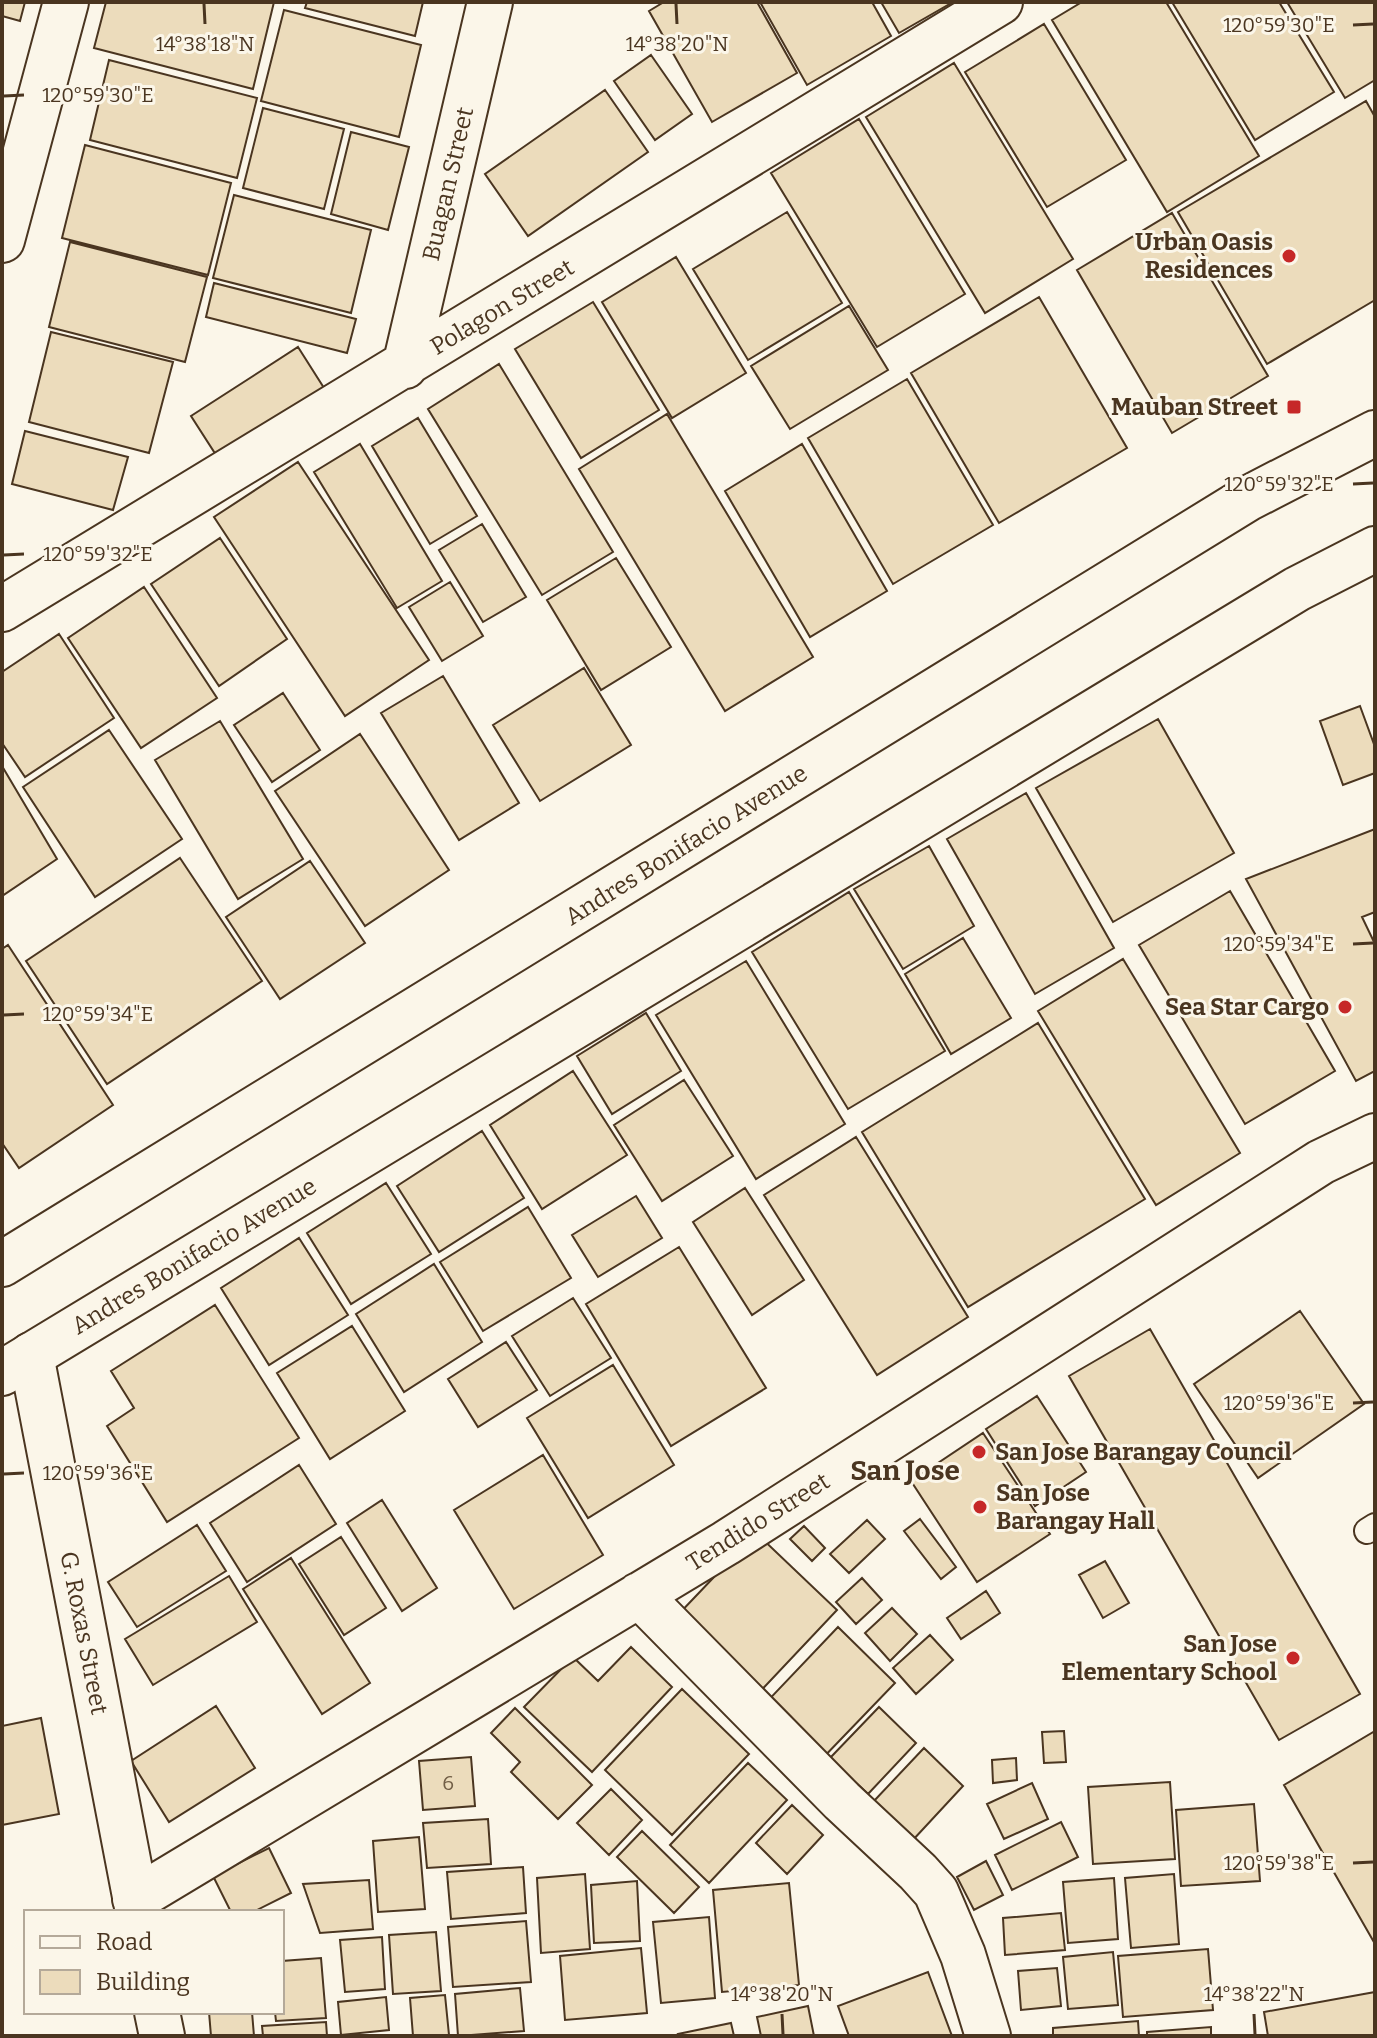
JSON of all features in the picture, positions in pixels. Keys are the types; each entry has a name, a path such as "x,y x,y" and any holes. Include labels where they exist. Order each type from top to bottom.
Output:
{"street":[{"path":"2,240 66,2"},
{"name":"Buagan Street","path":"405,366 490,2"},
{"name":"Polagon Street","path":"2,609 1000,2"},
{"name":"Andres Bonifacio Avenue","path":"2,1264 1247,499 1375,433"},
{"name":"Andres Bonifacio Avenue","path":"16,1364 1283,597 1375,549"},
{"name":"Tendido Street","path":"136,1906 726,1543 1321,1162 1375,1136"},
{"name":"G. Roxas Street","path":"16,1364 136,1906"},
{"path":"639,1595 936,1892 963,1955 988,2036"},
{"path":"157,2014 162,2036"}],"building":[{"path":"2,2 25,2 20,21 2,16"},
{"path":"106,2 274,2 253,89 94,48"},
{"path":"307,2 423,2 415,36 305,8"},
{"path":"664,2 757,2 797,73 712,122 649,11"},
{"path":"760,2 872,2 891,36 807,85"},
{"path":"881,2 953,2 899,33"},
{"path":"1082,2 1166,2 1259,156 1167,212 1052,20"},
{"path":"1172,2 1279,2 1334,92 1255,140"},
{"path":"1287,2 1375,2 1375,80 1345,98"},
{"path":"284,10 421,45 399,137 261,101"},
{"path":"1044,24 1126,160 1047,207 965,72"},
{"path":"651,55 692,114 655,140 614,81"},
{"path":"109,60 257,98 237,178 90,140"},
{"path":"954,63 1073,259 985,313 866,117"},
{"path":"605,90 648,152 528,236 485,174"},
{"name":"Urban Oasis Residences","path":"1366,101 1375,117 1375,300 1267,364 1178,212"},
{"path":"263,108 344,129 324,209 243,188"},
{"path":"859,119 965,294 877,347 771,173"},
{"path":"351,132 409,147 388,230 331,214"},
{"path":"85,145 231,183 208,275 62,238"},
{"path":"234,195 371,230 351,313 213,278"},
{"path":"787,212 842,303 748,360 693,269"},
{"path":"1172,213 1268,376 1172,433 1077,270"},
{"path":"70,242 207,277 185,362 49,327"},
{"path":"676,257 746,373 672,418 602,302"},
{"path":"214,283 356,319 347,353 206,317"},
{"path":"1039,297 1127,448 999,523 911,373"},
{"path":"593,302 659,410 581,458 515,349"},
{"path":"849,306 888,370 790,429 751,366"},
{"path":"51,332 173,362 149,453 29,422"},
{"path":"298,347 324,388 218,458 191,416"},
{"path":"499,364 613,552 542,595 428,409"},
{"path":"907,379 993,525 893,584 808,438"},
{"path":"667,414 813,657 725,711 579,469"},
{"path":"418,418 477,516 430,544 372,446"},
{"path":"25,431 128,457 113,510 12,484"},
{"path":"360,444 442,581 397,608 314,472"},
{"path":"802,444 887,591 810,637 725,491"},
{"path":"298,462 429,660 345,716 214,517"},
{"path":"482,524 526,597 483,622 439,550"},
{"path":"220,538 287,639 219,686 151,584"},
{"path":"616,558 671,647 601,690 547,600"},
{"path":"450,582 483,636 442,661 409,607"},
{"path":"144,587 217,698 141,748 68,638"},
{"path":"59,634 114,718 25,777 2,743 2,672"},
{"path":"584,668 631,745 540,801 493,725"},
{"path":"443,676 519,803 459,840 381,713"},
{"path":"283,693 320,750 272,782 234,725"},
{"path":"1360,706 1375,747 1375,773 1343,785 1320,721"},
{"path":"1158,719 1234,853 1113,922 1036,788"},
{"path":"220,721 303,859 238,899 155,760"},
{"path":"109,730 182,839 95,897 23,787"},
{"path":"360,734 449,870 365,926 275,791"},
{"path":"2,766 57,859 2,896"},
{"path":"1026,793 1114,948 1035,994 947,839"},
{"name":"Sea Star Cargo","path":"1375,829 1375,912 1362,917 1375,944 1375,1071 1356,1081 1246,879"},
{"path":"929,846 974,926 903,969 854,889"},
{"path":"180,858 262,981 107,1084 26,961"},
{"path":"310,861 365,943 280,999 226,917"},
{"path":"1230,891 1335,1071 1245,1124 1139,945"},
{"path":"849,892 945,1051 848,1109 752,952"},
{"path":"963,938 1011,1018 951,1054 905,974"},
{"path":"8,945 113,1105 19,1168 2,1143 2,949"},
{"path":"1123,959 1240,1153 1156,1205 1038,1011"},
{"path":"746,961 845,1124 756,1179 656,1015"},
{"path":"646,1013 681,1071 612,1114 577,1056"},
{"path":"1038,1023 1145,1199 968,1307 862,1132"},
{"path":"573,1071 627,1155 542,1209 490,1125"},
{"path":"684,1080 733,1156 662,1201 614,1125"},
{"path":"482,1131 524,1198 439,1252 397,1186"},
{"path":"856,1137 968,1317 877,1375 764,1195"},
{"path":"386,1183 431,1254 351,1304 307,1233"},
{"path":"745,1188 804,1280 752,1315 693,1222"},
{"path":"636,1196 662,1238 598,1277 572,1235"},
{"path":"528,1207 571,1278 483,1331 440,1262"},
{"path":"299,1238 348,1315 269,1365 221,1288"},
{"path":"679,1247 766,1388 671,1446 586,1304"},
{"path":"434,1264 482,1342 404,1392 356,1314"},
{"path":"573,1298 611,1358 550,1396 512,1336"},
{"path":"215,1305 299,1438 167,1522 107,1426 134,1408 111,1371"},
{"path":"1300,1311 1364,1404 1258,1478 1194,1384"},
{"path":"352,1326 405,1411 330,1459 277,1373"},
{"path":"1150,1329 1360,1694 1279,1740 1069,1376"},
{"path":"506,1342 537,1390 478,1427 448,1379"},
{"path":"613,1365 674,1465 588,1518 527,1418"},
{"path":"1037,1396 1086,1472 1035,1506 986,1429"},
{"name":"San Jose Barangay Hall","path":"983,1433 1050,1534 977,1582 911,1481"},
{"path":"543,1455 603,1555 514,1609 454,1510"},
{"path":"299,1465 336,1524 247,1582 210,1523"},
{"path":"382,1500 437,1588 402,1611 347,1523"},
{"path":"920,1519 956,1567 941,1579 904,1531"},
{"path":"867,1520 885,1539 849,1573 830,1554"},
{"path":"197,1525 226,1571 137,1627 108,1582"},
{"path":"804,1526 825,1548 812,1561 790,1539"},
{"path":"756,1533 837,1610 755,1697 674,1619"},
{"path":"341,1537 386,1608 344,1635 299,1564"},
{"path":"291,1558 370,1683 322,1714 243,1589"},
{"path":"1105,1561 1129,1603 1103,1618 1079,1575"},
{"path":"229,1576 257,1622 153,1685 125,1639"},
{"path":"862,1578 882,1600 856,1624 836,1602"},
{"path":"986,1591 1000,1613 961,1639 947,1618"},
{"path":"892,1608 917,1634 890,1661 865,1633"},
{"path":"838,1627 895,1683 817,1764 760,1709"},
{"path":"930,1635 953,1660 916,1694 893,1668"},
{"path":"631,1647 672,1687 592,1772 524,1707 573,1657 598,1681"},
{"path":"682,1689 749,1754 672,1835 605,1770"},
{"path":"216,1706 255,1768 169,1822 131,1761"},
{"path":"879,1707 916,1743 868,1794 830,1758"},
{"path":"515,1708 592,1785 558,1819 511,1772 520,1762 491,1733"},
{"path":"41,1718 59,1814 2,1825 2,1726"},
{"path":"1064,1731 1066,1762 1044,1763 1042,1732"},
{"path":"1375,1731 1375,1944 1284,1785"},
{"path":"924,1748 963,1786 912,1841 873,1802"},
{"path":"471,1757 475,1806 423,1810 419,1761"},
{"path":"1016,1758 1017,1780 993,1783 992,1760"},
{"path":"748,1763 787,1800 709,1883 670,1845"},
{"path":"1170,1782 1175,1859 1093,1864 1088,1787"},
{"path":"1032,1783 1048,1819 1004,1839 987,1804"},
{"path":"611,1789 642,1820 609,1855 577,1823"},
{"path":"1254,1804 1260,1881 1181,1886 1176,1810"},
{"path":"792,1805 823,1835 787,1874 756,1843"},
{"path":"488,1819 491,1864 427,1868 423,1823"},
{"path":"1061,1822 1078,1857 1012,1890 995,1855"},
{"path":"642,1831 699,1887 674,1913 617,1857"},
{"path":"419,1837 425,1909 378,1912 373,1841"},
{"path":"269,1848 291,1893 257,1910 230,1910 213,1876"},
{"path":"986,1861 1003,1895 974,1910 957,1877"},
{"path":"523,1867 526,1913 451,1919 447,1872"},
{"path":"585,1874 590,1949 541,1953 537,1878"},
{"path":"1174,1874 1179,1944 1131,1948 1125,1878"},
{"path":"1114,1878 1118,1939 1068,1943 1063,1882"},
{"path":"369,1880 373,1929 320,1933 303,1884"},
{"path":"637,1881 640,1941 594,1943 591,1885"},
{"path":"789,1883 799,1985 722,1992 713,1890"},
{"path":"1061,1913 1065,1950 1005,1955 1003,1918"},
{"path":"709,1917 715,1998 661,2003 653,1922"},
{"path":"526,1921 531,1982 453,1987 448,1927"},
{"path":"436,1932 441,1991 393,1994 389,1935"},
{"path":"382,1937 385,1989 345,1992 340,1940"},
{"path":"641,1948 647,2013 565,2020 560,1956"},
{"path":"1208,1949 1213,2010 1123,2017 1118,1956"},
{"path":"1113,1952 1118,2005 1068,2009 1063,1957"},
{"path":"321,1958 326,2018 276,2021 275,2014 284,2014 284,1961"},
{"path":"1057,1968 1061,2006 1021,2010 1018,1971"},
{"path":"928,1972 952,2036 849,2036 838,2006"},
{"path":"520,1988 524,2031 458,2036 455,1994"},
{"path":"1375,1992 1375,2036 1268,2036 1264,2012"},
{"path":"445,1995 449,2035 413,2036 410,1998"},
{"path":"386,1997 389,2030 341,2035 338,2002"},
{"path":"808,2006 814,2036 761,2036 757,2017"},
{"path":"209,2014 252,2014 254,2036 211,2036"},
{"path":"1138,2021 1139,2036 1053,2036 1053,2028"},
{"path":"326,2022 327,2036 263,2036 262,2026"},
{"path":"731,2023 734,2036 678,2034"},
{"path":"1211,2027 1211,2036 1147,2036 1147,2032"}],"place":[{"name":"Urban Oasis Residences","path":"1289,256"},
{"name":"Mauban Street","path":"1294,407"},
{"name":"Sea Star Cargo","path":"1345,1007"},
{"name":"San Jose Barangay Council","path":"979,1452"},
{"name":"San Jose Barangay Hall","path":"980,1507"},
{"name":"San Jose Elementary School","path":"1293,1658"}],"district":[{"name":"San Jose","path":"905,1470"}]}
